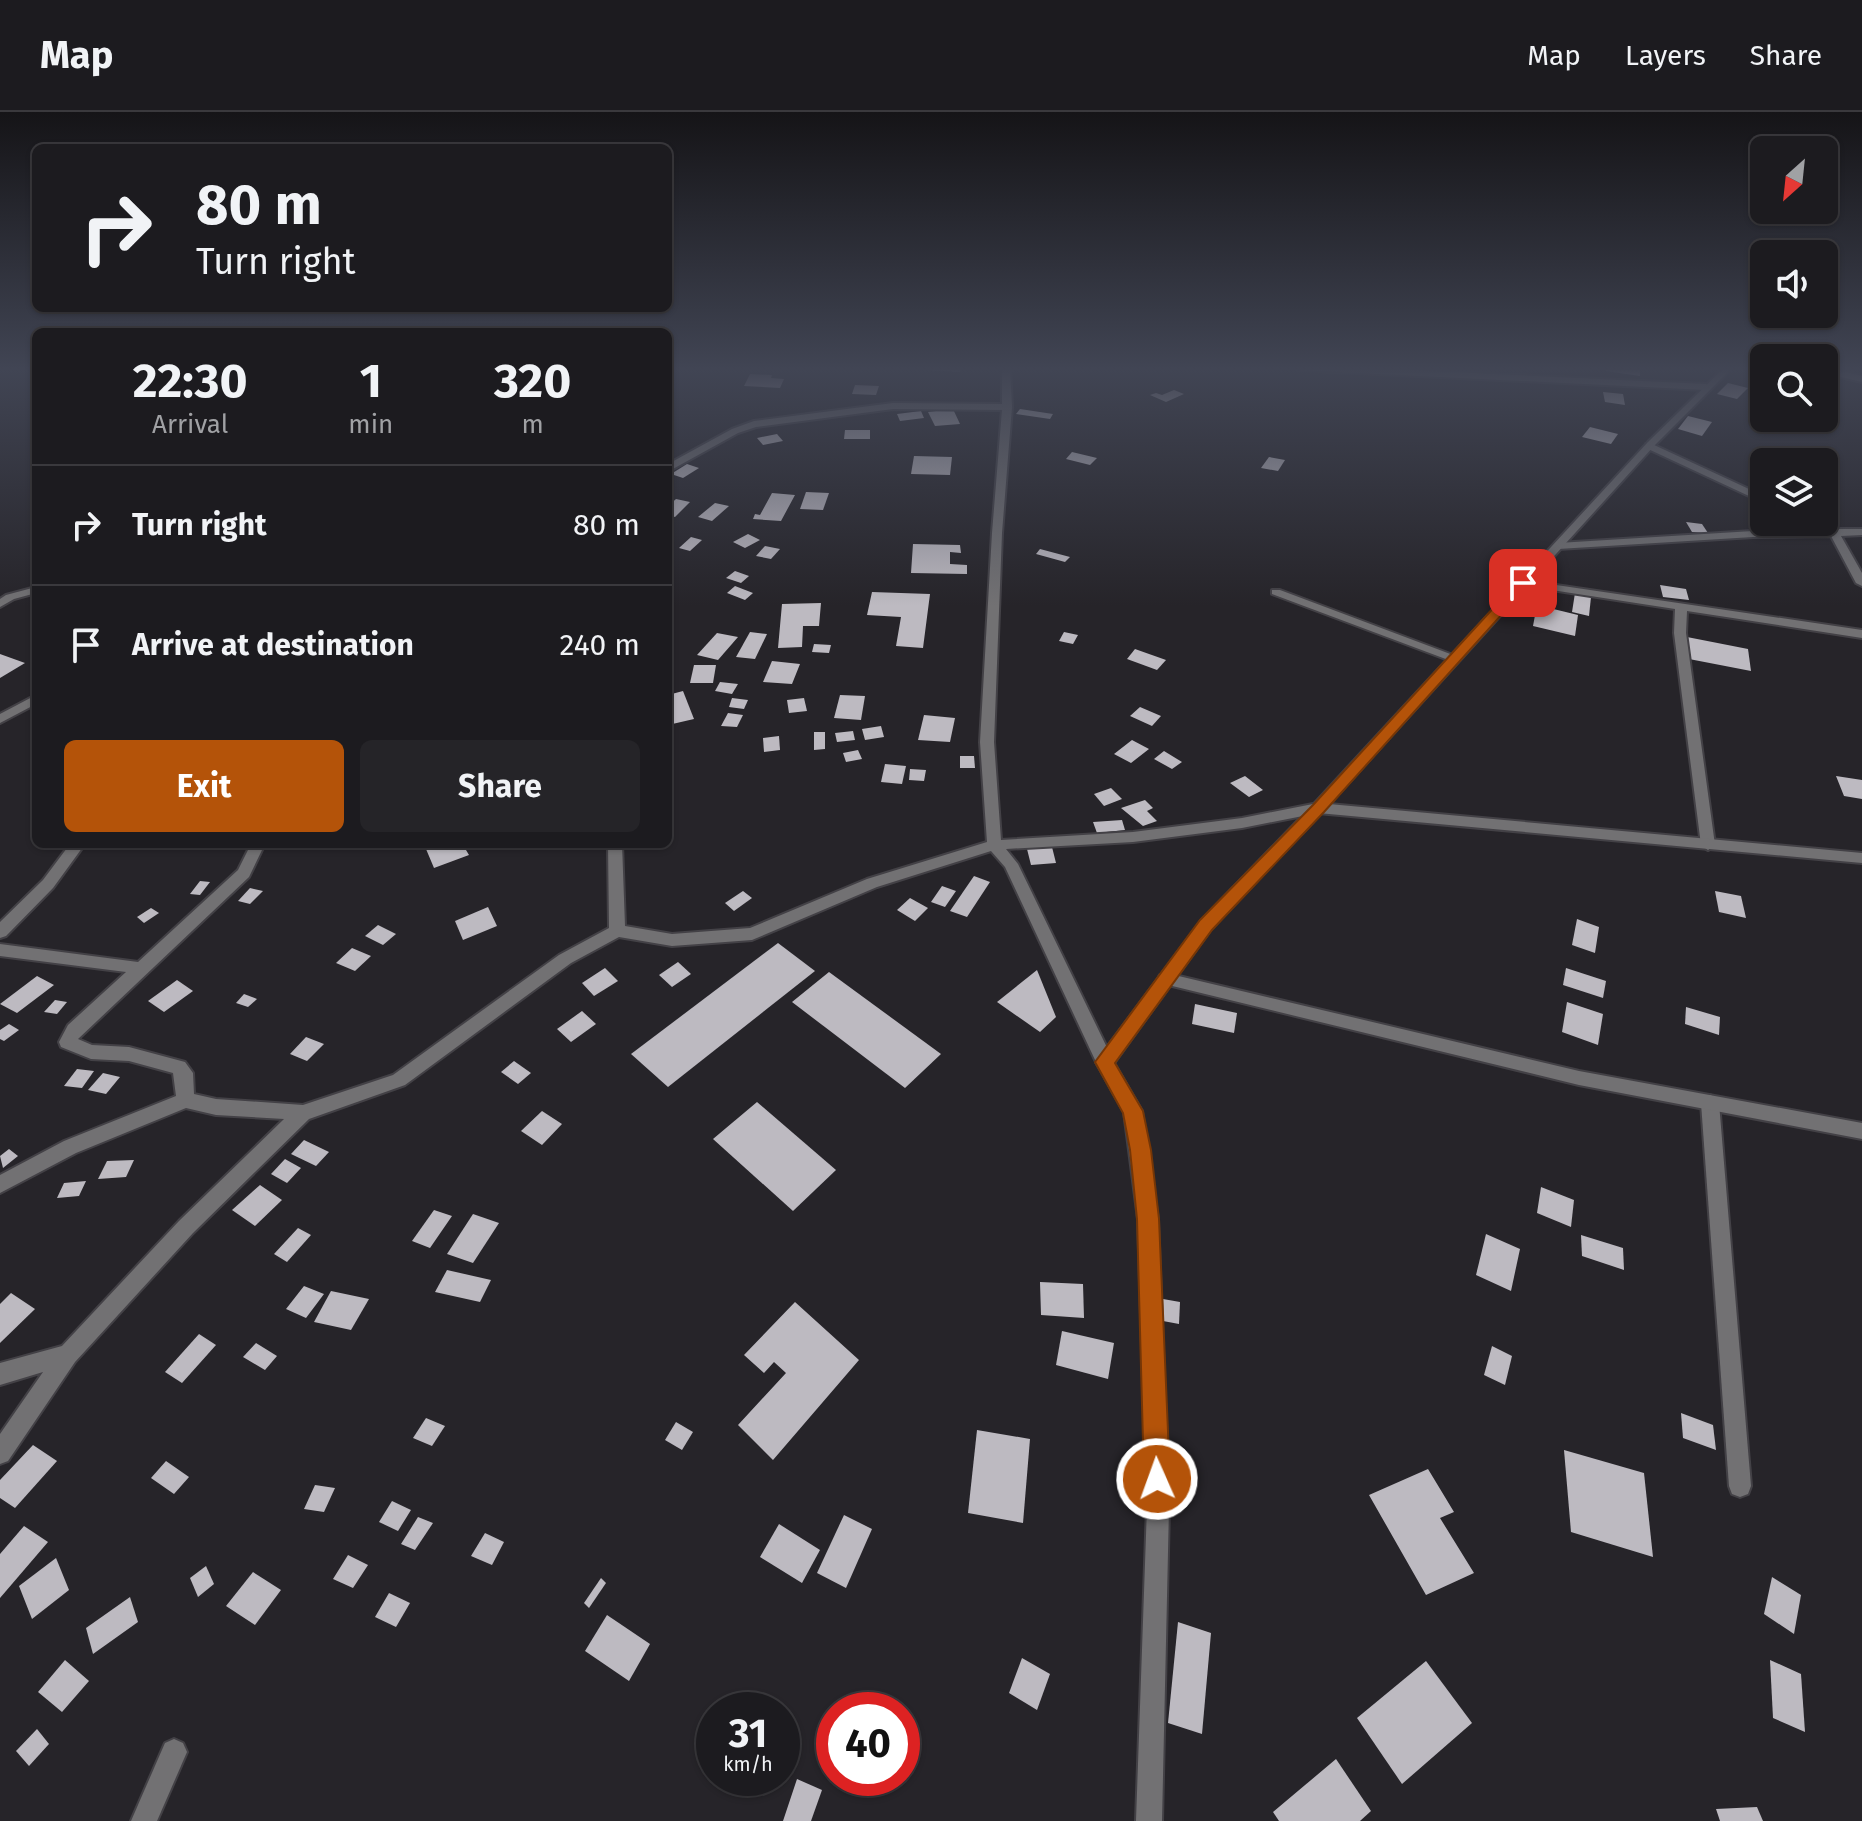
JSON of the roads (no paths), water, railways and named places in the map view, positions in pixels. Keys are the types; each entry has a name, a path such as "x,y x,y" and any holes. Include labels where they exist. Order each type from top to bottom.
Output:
{"street":[{"path":"672,466 706,447"},
{"path":"1004,447 987,742 994,845 1011,864 1105,1062 1133,1111 1148,1219 1158,1507 1149,1821"},
{"path":"1105,1062 1206,925 1318,808 1648,447"},
{"path":"1651,447 1750,493"},
{"path":"1838,532 1862,532"},
{"path":"1558,546 1755,536"},
{"path":"1836,536 1862,583"},
{"path":"1523,583 1862,634"},
{"path":"0,604 10,597 32,591"},
{"path":"1276,592 1455,658"},
{"path":"1681,606 1680,633 1708,845"},
{"path":"0,719 32,701"},
{"path":"0,1184 70,1147 185,1100 216,1107 303,1113 399,1080 565,959 617,931 672,940 752,934 872,883 994,845 1133,837 1242,823 1318,808 1862,858"},
{"path":"0,932 48,884 75,848"},
{"path":"185,1100 184,1073 179,1067 129,1054 91,1052 67,1042 74,1030 244,873 254,848"},
{"path":"615,848 617,931"},
{"path":"0,950 139,968"},
{"path":"1166,979 1579,1078 1862,1131"},
{"path":"1710,1103 1740,1486"},
{"path":"0,1453 68,1355 186,1227 303,1113"},
{"path":"0,1374 68,1355"},
{"path":"144,1821 174,1752"}]}
